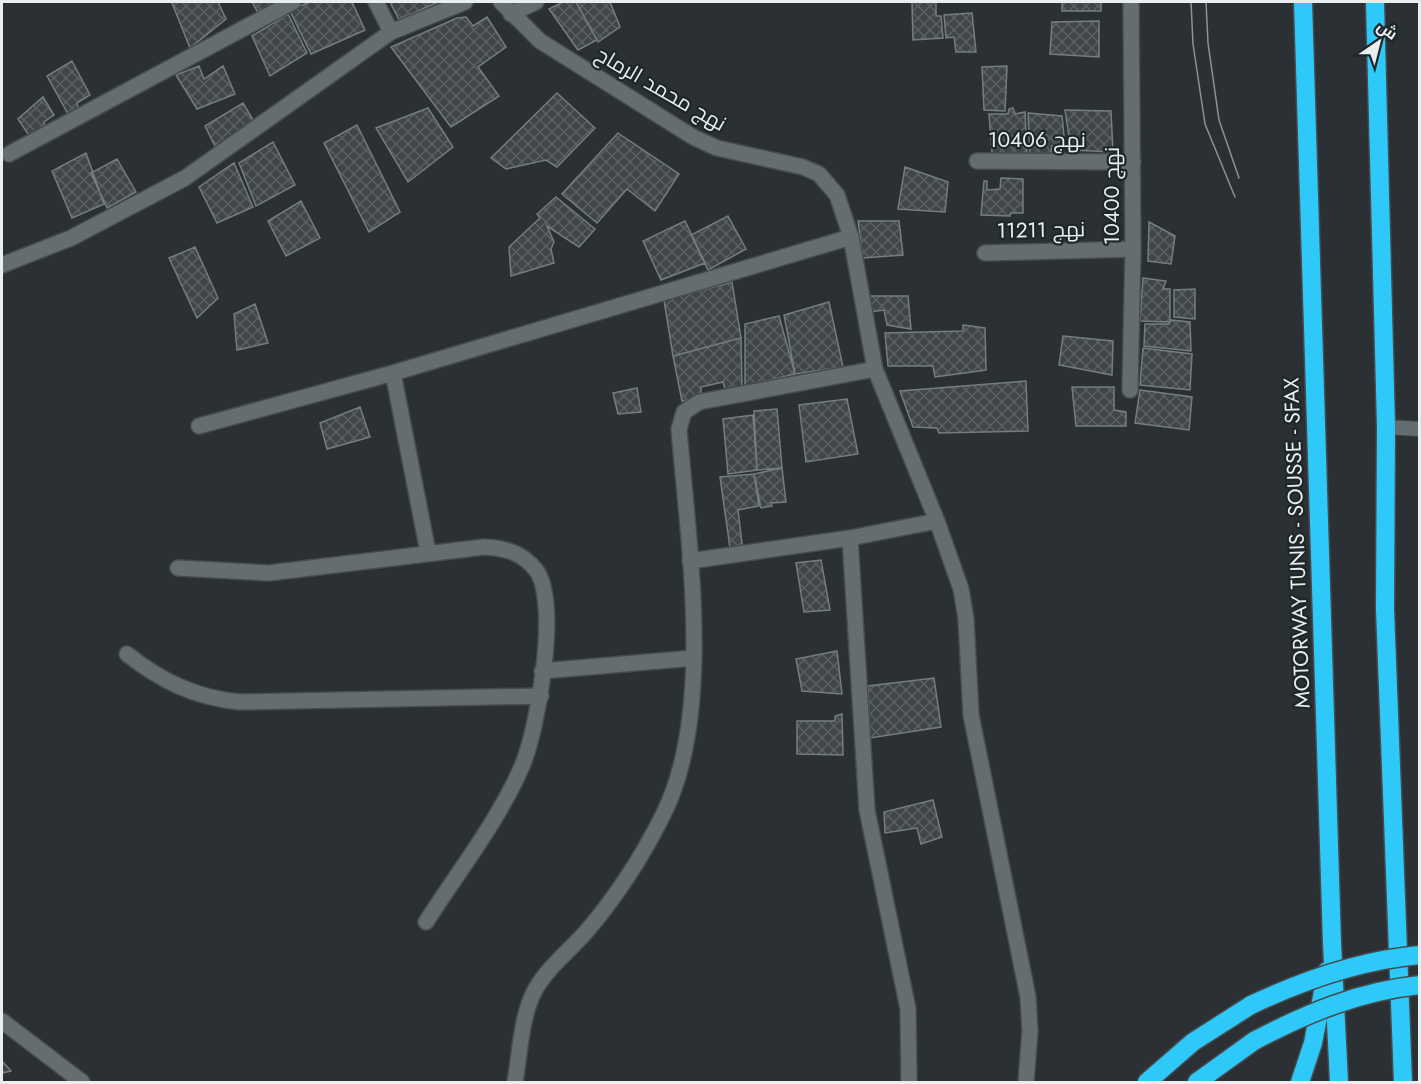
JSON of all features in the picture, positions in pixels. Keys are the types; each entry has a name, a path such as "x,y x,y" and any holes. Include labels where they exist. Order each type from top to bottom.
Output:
{"highway":[{"name":"MOTORWAY TUNIS - SOUSSE - SFAX","path":"1303,2 1332,943 1339,1083"},
{"path":"1375,2 1386,427 1385,609 1403,1083"},
{"path":"1300,1083 1313,1043 1332,943"},
{"path":"1147,1083 1193,1042 1251,1005 1281,991 1344,969 1419,955"},
{"path":"1197,1083 1254,1041 1300,1017 1348,999 1419,985"}],"street":[{"path":"9,154 293,2"},
{"path":"376,2 391,32"},
{"path":"2,265 71,238 185,178 391,32 465,2"},
{"name":"نهج محمد الرماح","path":"501,2 540,41 693,137 717,148 803,167 819,174 837,195 850,237 875,369 937,521 961,589 966,619 971,715 1028,998 1030,1031 1026,1083"},
{"path":"511,14 536,2"},
{"name":"نهج 10400","path":"1130,390 1133,249 1131,2"},
{"name":"نهج 10406","path":"977,161 1133,162"},
{"path":"199,426 393,373 850,237"},
{"name":"نهج 11211","path":"985,253 1133,249"},
{"path":"515,1083 526,1018 535,990 554,965 587,930 641,855 664,813 681,771 689,735 694,658 690,561 679,429 684,412 699,402 875,369"},
{"path":"393,373 428,552"},
{"path":"690,561 850,538 937,521"},
{"path":"850,538 867,810 908,1009 909,1083"},
{"path":"178,568 269,573 428,552 504,548 522,556 536,570 545,588 547,608 541,696 530,746 511,788 426,922"},
{"path":"127,654 164,681 185,691 221,701 541,696"},
{"path":"542,671 694,658"},
{"path":"2,1021 82,1083"}],"lane":[{"path":"1386,427 1419,429"}],"building":[{"path":"218,2 226,19 190,48 172,3"},
{"path":"252,2 278,2 279,3 257,11"},
{"path":"309,2 352,2 365,30 311,54 290,11"},
{"path":"390,2 438,2 399,20"},
{"path":"563,2 576,2 597,40 578,50 549,9"},
{"path":"576,2 610,2 620,27 598,42"},
{"path":"912,2 936,2 936,16 941,16 943,38 913,40"},
{"path":"1062,2 1101,2 1101,11 1062,11"},
{"path":"972,13 976,52 956,52 954,37 946,38 944,15"},
{"path":"288,14 307,53 270,76 252,36"},
{"path":"466,17 473,26 487,17 506,47 478,67 499,96 451,127 391,47 457,18"},
{"path":"1099,21 1099,57 1050,54 1052,22"},
{"path":"72,61 90,95 77,103 78,108 68,114 47,76"},
{"path":"199,66 204,79 223,66 235,94 197,109 176,75"},
{"path":"1007,66 1005,111 984,110 982,67"},
{"path":"557,93 595,128 557,167 546,160 506,169 491,158"},
{"path":"43,97 54,115 44,122 45,127 30,137 18,119"},
{"path":"243,103 256,125 218,152 205,126"},
{"path":"428,108 453,147 408,182 376,128"},
{"path":"1013,108 1015,114 1025,112 1027,154 992,153 989,114 1008,114 1009,109"},
{"path":"1065,110 1111,111 1113,152 1071,150"},
{"path":"1028,113 1062,116 1065,146 1052,146 1051,155 1030,154"},
{"path":"357,125 400,212 369,232 324,143"},
{"path":"618,133 679,174 655,211 627,189 597,223 562,194"},
{"path":"273,142 295,185 256,206 239,163"},
{"path":"86,153 104,204 72,218 52,171"},
{"path":"117,159 136,192 107,208 91,173"},
{"path":"234,163 253,207 217,223 199,187"},
{"path":"905,167 948,182 945,212 898,209"},
{"path":"1001,178 1023,179 1023,213 1011,213 1010,216 981,215 984,181 987,181 987,190 1000,189"},
{"path":"556,197 595,229 579,247 547,226 554,242 551,249 554,263 511,276 509,247 540,218 537,214"},
{"path":"301,201 320,238 286,256 268,221"},
{"path":"728,216 746,249 708,270 691,235"},
{"path":"685,221 705,263 661,280 643,241"},
{"path":"858,221 899,221 903,255 863,258"},
{"path":"1149,222 1175,236 1171,264 1148,261"},
{"path":"195,247 218,298 197,318 169,258"},
{"path":"1143,278 1166,281 1163,289 1170,289 1170,322 1140,321"},
{"path":"732,282 741,338 673,356 664,300"},
{"path":"1195,289 1195,319 1174,317 1174,290"},
{"path":"869,296 908,296 911,329 887,325 884,310 871,312"},
{"path":"829,302 843,367 795,374 784,315"},
{"path":"255,304 268,343 237,350 234,314"},
{"path":"779,316 795,374 745,386 745,324"},
{"path":"1171,320 1190,322 1191,351 1144,346 1145,324 1169,324"},
{"path":"963,325 985,328 986,370 935,377 933,366 888,366 885,333 963,331"},
{"path":"1063,336 1113,341 1112,375 1059,365"},
{"path":"741,338 742,388 726,392 723,382 701,387 701,397 682,401 673,356"},
{"path":"1143,348 1192,354 1190,390 1140,385"},
{"path":"1026,381 1028,431 939,433 937,428 913,427 900,391"},
{"path":"1072,387 1114,387 1114,410 1126,412 1126,426 1076,426"},
{"path":"637,388 641,412 618,414 613,393"},
{"path":"1140,390 1192,397 1189,430 1135,423"},
{"path":"847,399 858,454 806,462 799,405"},
{"path":"360,407 370,437 327,449 320,423"},
{"path":"777,409 782,468 757,470 754,411"},
{"path":"753,415 757,470 728,474 723,419"},
{"path":"782,468 786,502 771,503 772,506 761,508 754,474"},
{"path":"754,474 759,506 738,510 743,552 731,555 720,477"},
{"path":"821,560 830,610 804,612 796,563"},
{"path":"837,651 842,694 802,691 796,659"},
{"path":"934,678 941,727 870,738 868,686"},
{"path":"842,714 843,755 797,754 797,721 835,721 835,716"},
{"path":"933,800 942,837 921,844 917,828 885,833 884,812"},
{"path":"2,1061 11,1071 2,1073"}],"tram line":[{"path":"1191,2 1193,44 1205,124 1235,197"},
{"path":"1206,2 1208,43 1219,120 1239,178"}]}
